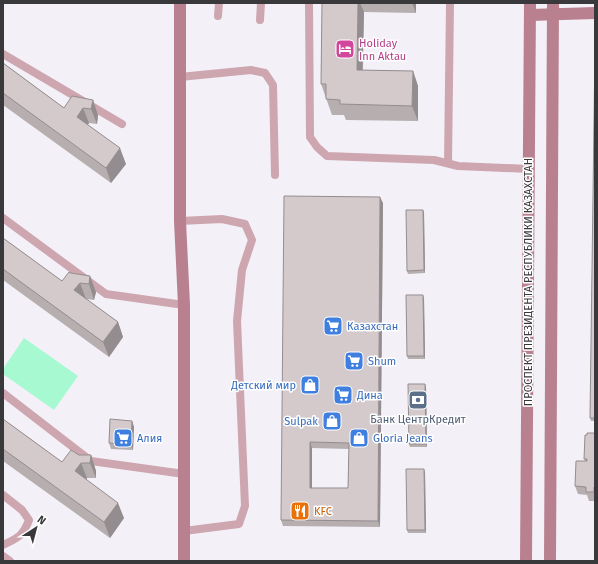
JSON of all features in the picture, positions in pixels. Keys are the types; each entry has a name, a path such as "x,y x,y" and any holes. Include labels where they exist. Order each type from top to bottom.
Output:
{"main road":[{"path":"180,3 180,220 184,305 184,561"},
{"path":"530,9 553,8 595,13"},
{"path":"550,561 553,8"},
{"name":"ПРОСПЕКТ ПРЕЗИДЕНТА РЕСПУБЛИКИ КАЗАХСТАН","path":"526,561 530,9"}],"lane":[{"path":"218,16 219,3"},
{"path":"260,20 261,3"},
{"path":"309,3 310,138 327,156 434,160 458,166 529,169"},
{"path":"448,164 450,3"},
{"path":"3,54 122,124"},
{"path":"180,77 251,70 265,73 273,85 275,175"},
{"path":"3,218 106,294 184,305"},
{"path":"180,220 222,219 245,224 252,240 242,270 237,321 246,506 239,524 184,531"},
{"path":"3,393 91,461 184,474"},
{"path":"3,495 22,510 29,520 26,528 19,538 3,545"},
{"path":"3,556 10,561"}],"green space":[{"path":"24,338 78,376 54,410 3,374 3,369"}],"building":[{"name":"Holiday Inn Aktau","path":"322,3 358,3 357,70 413,71 412,106 340,104 340,100 326,99 326,84 321,84"},
{"path":"595,47 595,418 590,418"},
{"path":"3,63 64,108 72,96 93,100 91,109 83,108 77,117 120,148 106,168 3,93"},
{"name":"Казахстан","path":"284,196 380,197 378,521 281,520","holes":["310,442 349,443 348,488 310,488"]},
{"path":"406,210 423,210 424,270 407,271"},
{"path":"3,238 62,281 69,272 90,276 89,284 80,283 74,290 118,322 103,342 3,269"},
{"path":"406,295 423,295 424,356 407,356"},
{"path":"408,384 425,384 426,444 409,444"},
{"path":"3,419 62,462 71,450 79,455 91,455 90,463 81,463 75,471 118,503 104,522 3,449"},
{"name":"Алия","path":"110,419 132,421 131,444 109,443"},
{"path":"587,433 595,433 594,492 586,492 586,487 575,486 576,461 587,461 587,459 584,459 585,435 587,435"},
{"path":"406,469 424,469 425,530 407,530"}],"place":[{"name":"Holiday Inn Aktau","path":"345,49"},
{"name":"Казахстан","path":"333,326"},
{"name":"Shum","path":"354,361"},
{"name":"Детский мир","path":"310,385"},
{"name":"Дина","path":"343,395"},
{"name":"Банк ЦентрКредит","path":"418,400"},
{"name":"Sulpak","path":"332,421"},
{"name":"Алия","path":"123,438"},
{"name":"Gloria Jeans","path":"359,438"},
{"name":"KFC","path":"300,511"}]}
